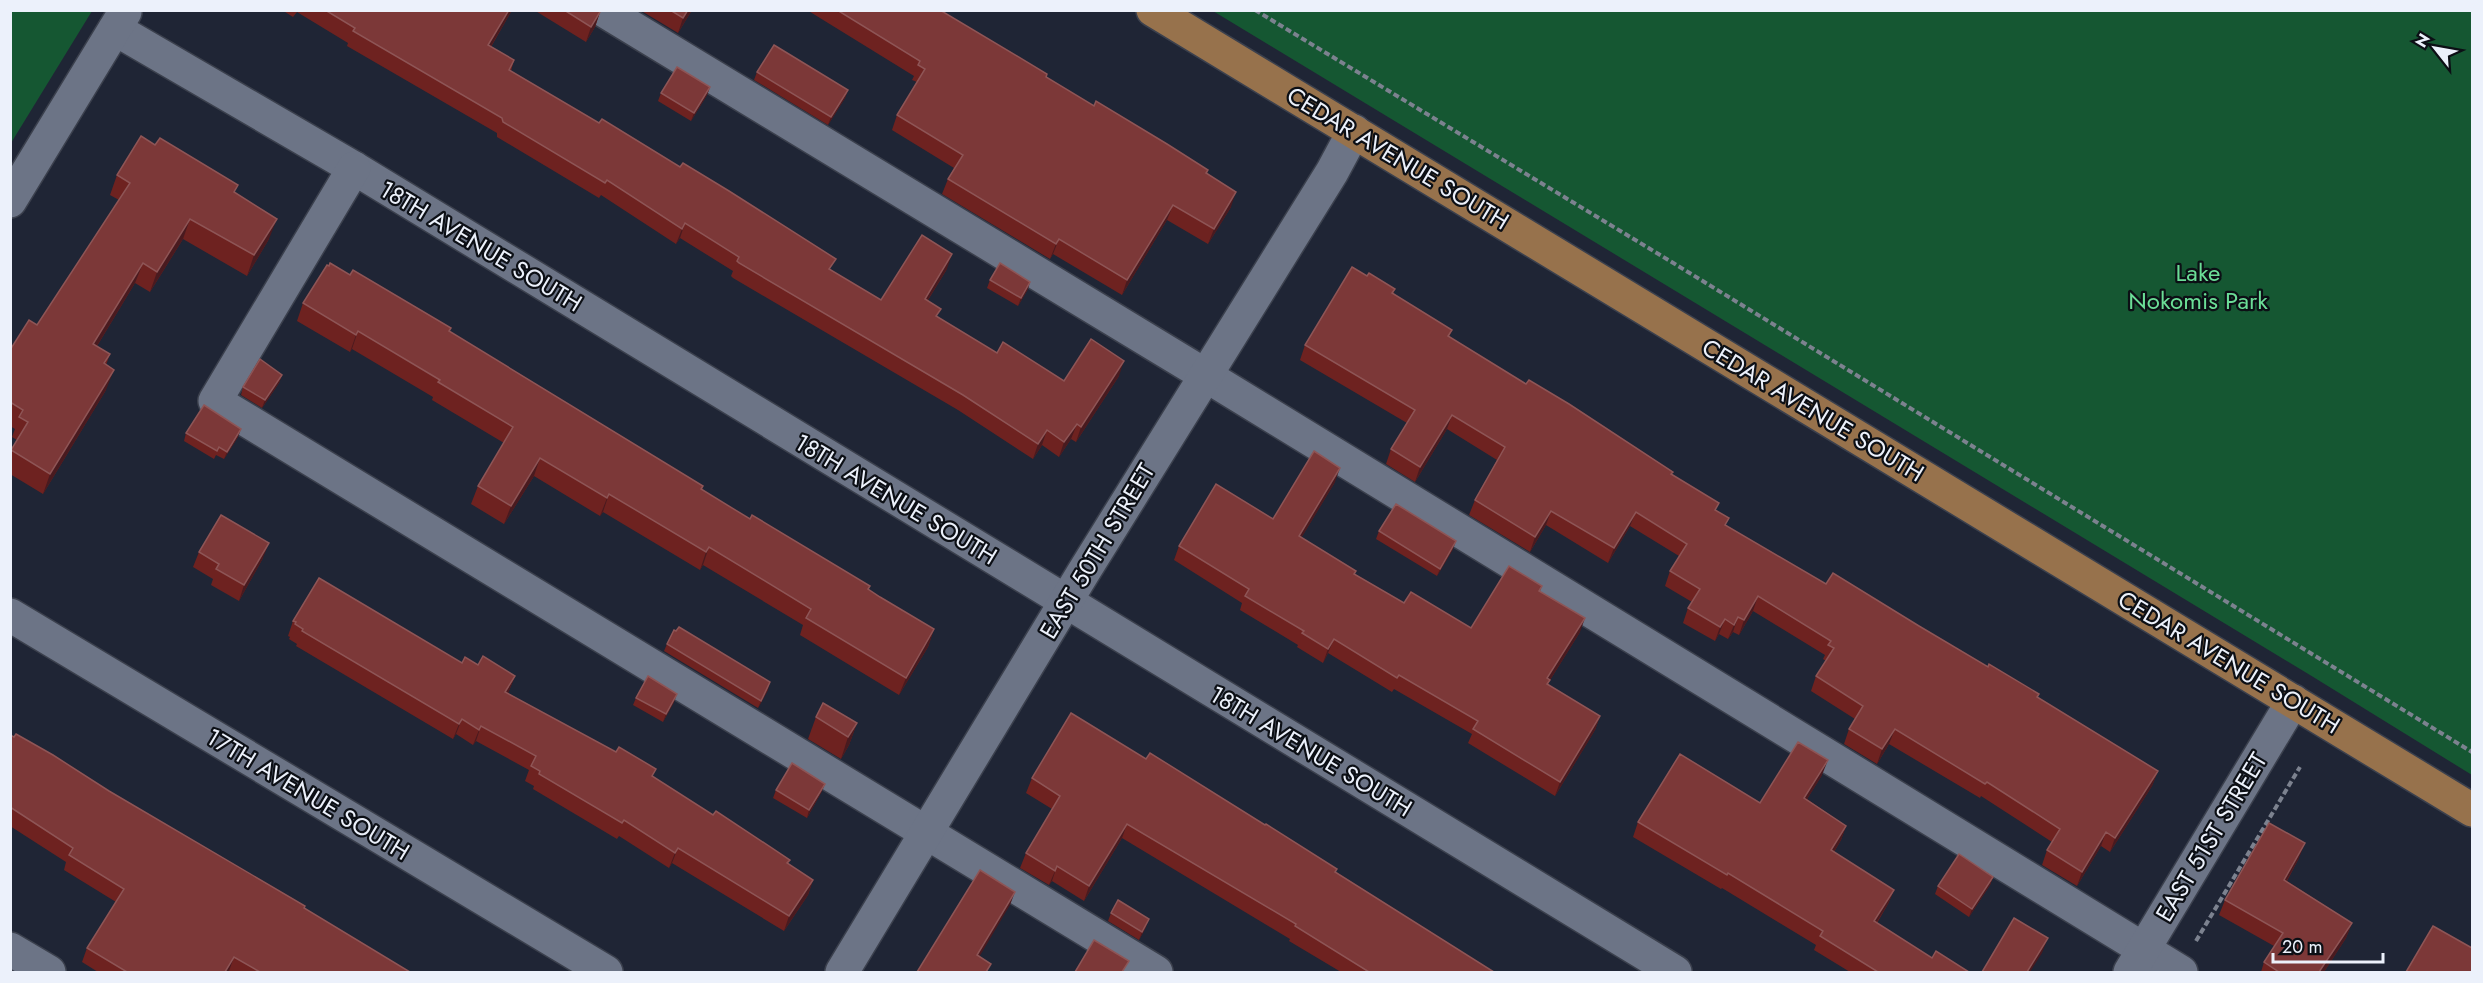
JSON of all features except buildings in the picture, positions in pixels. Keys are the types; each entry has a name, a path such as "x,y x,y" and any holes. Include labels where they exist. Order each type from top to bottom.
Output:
{"main road":[{"name":"CEDAR AVENUE SOUTH","path":"1153,10 2472,810"}],"street":[{"path":"603,10 1206,375 2137,961 2180,971"},
{"path":"10,201 120,20"},
{"name":"18TH AVENUE SOUTH","path":"120,20 354,168 1675,972"},
{"name":"EAST 50TH STREET","path":"842,972 1066,602 1332,172 1354,131"},
{"path":"354,168 215,401 1156,972"},
{"name":"17TH AVENUE SOUTH","path":"10,615 606,972"},
{"name":"EAST 51ST STREET","path":"2137,961 2293,701"},
{"path":"10,949 49,972"}],"path":[{"path":"1255,10 2472,752"},
{"path":"2180,971 2300,767"}],"green space":[{"path":"10,11 92,11 11,143"},
{"name":"Lake Nokomis Park","path":"1213,11 2472,11 2472,775 2310,675"}]}
